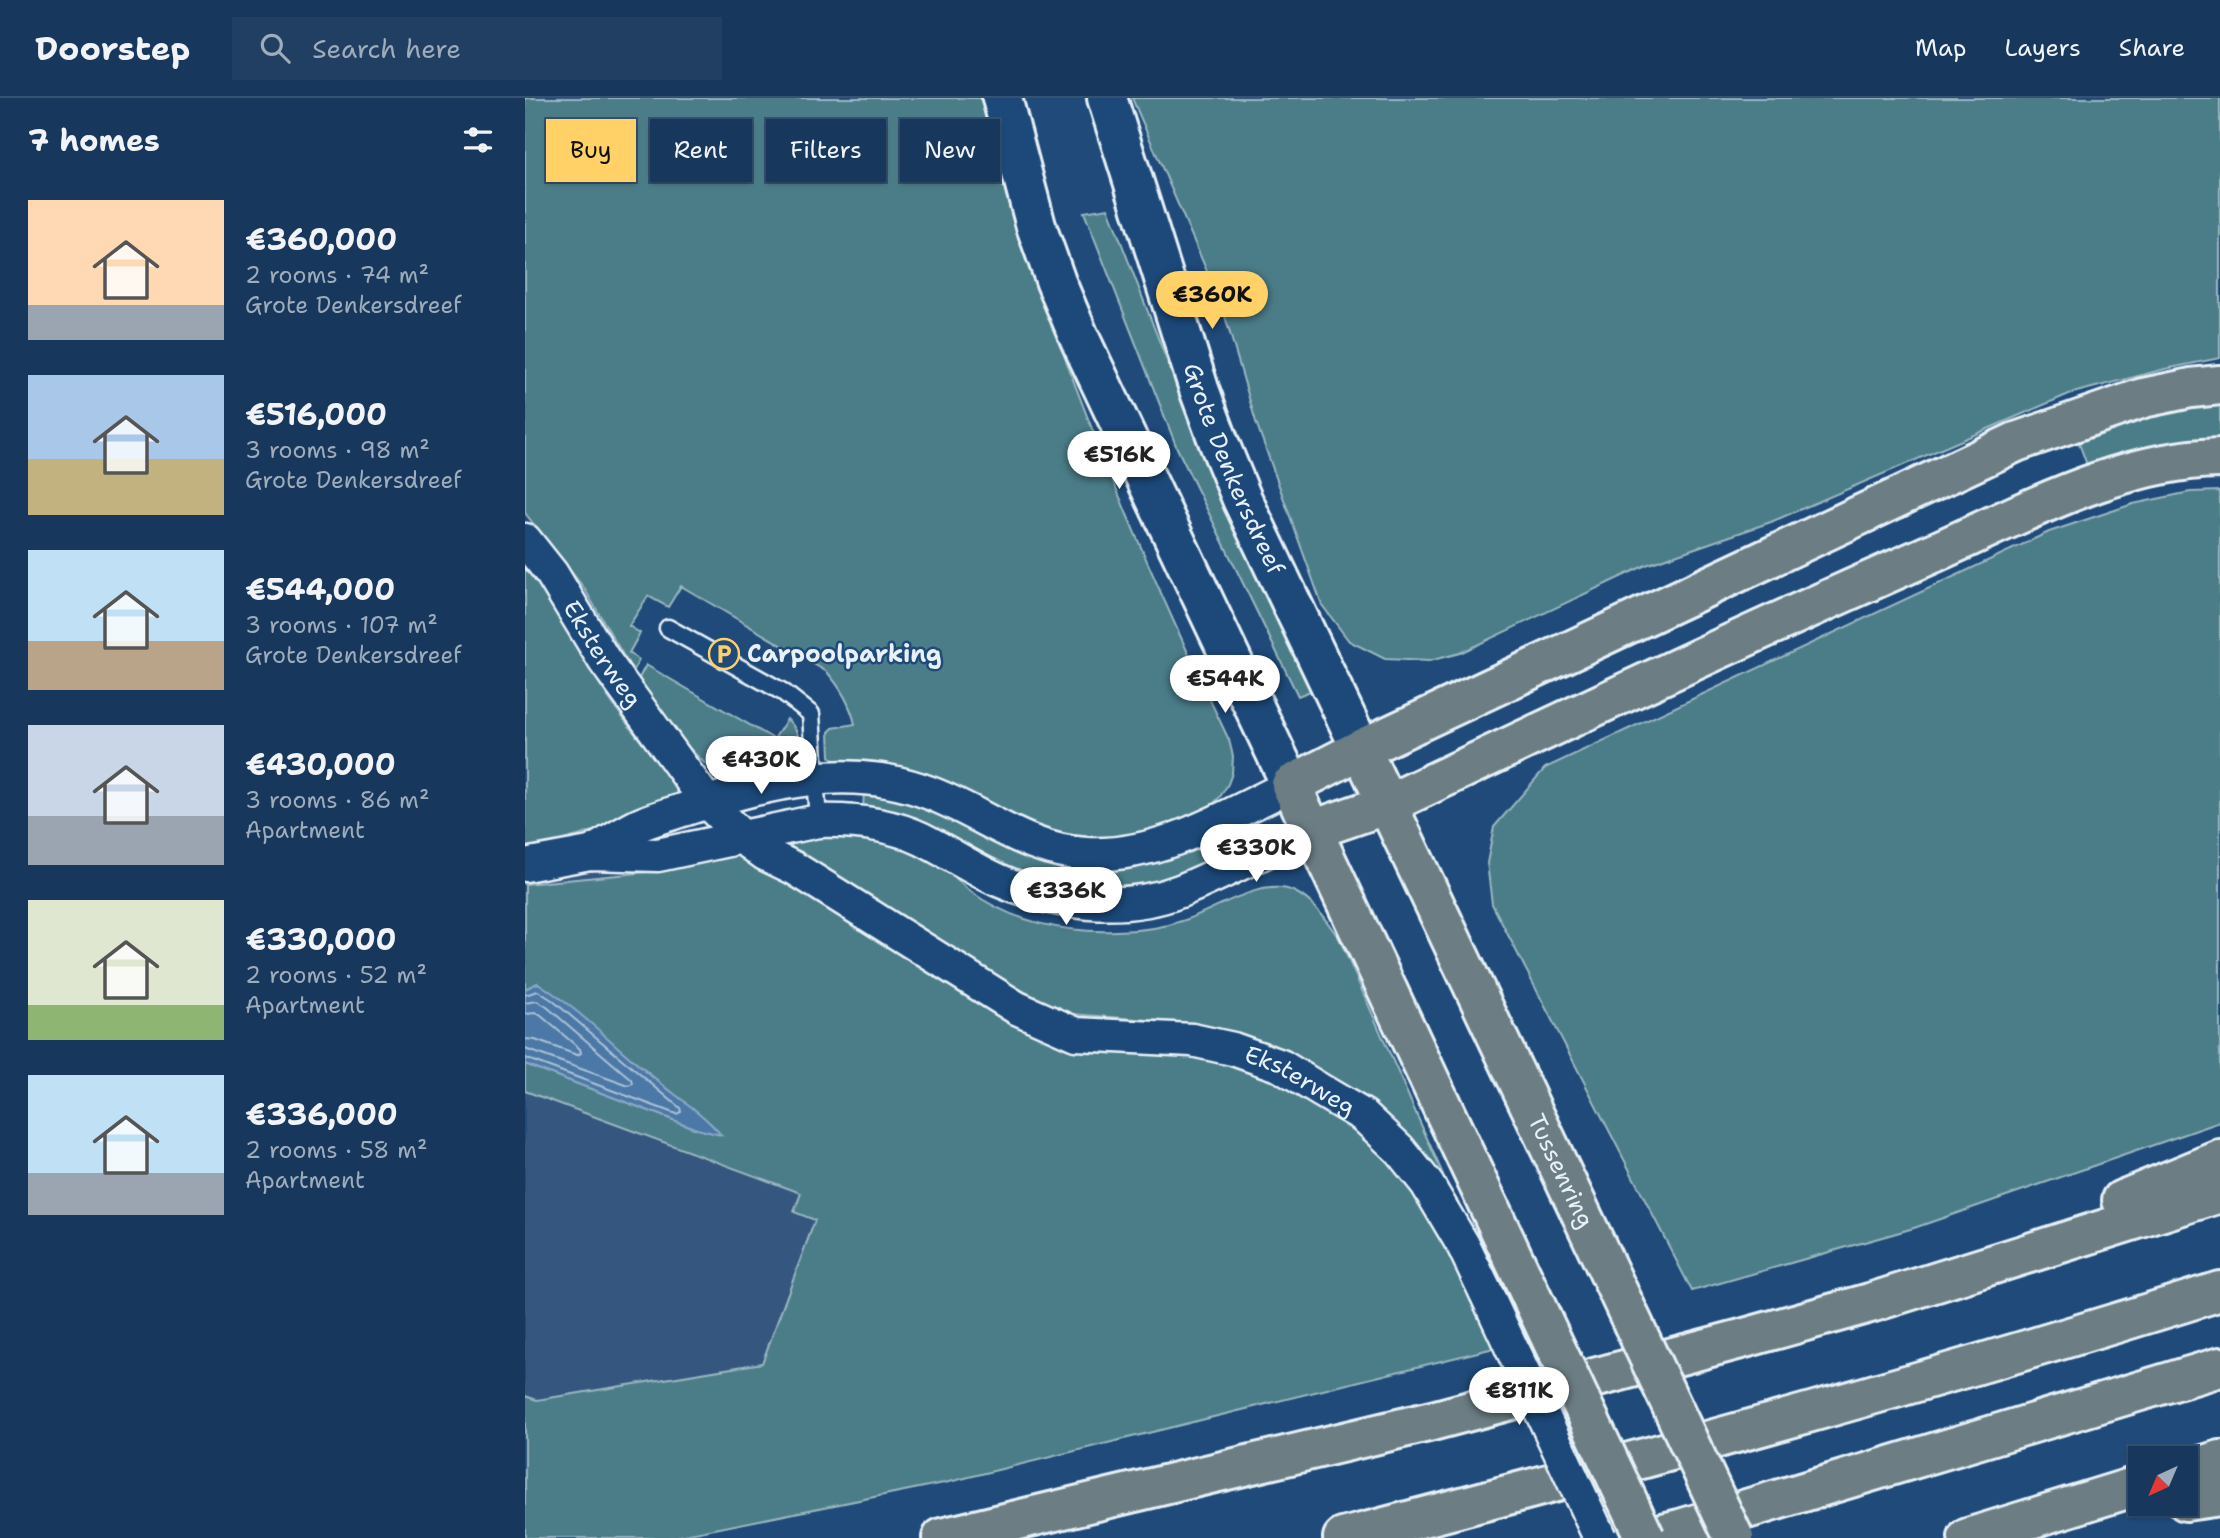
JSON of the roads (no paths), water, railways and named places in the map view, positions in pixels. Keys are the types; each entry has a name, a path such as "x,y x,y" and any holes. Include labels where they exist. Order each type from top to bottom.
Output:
{"highway":[{"path":"2220,385 2143,398 2016,442 1903,493 1291,785 1644,1538 2220,1367"},
{"path":"1312,830 1388,804 1845,592 2073,492 2119,475 2173,461 2220,458"},
{"name":"Tussenring","path":"1361,750 1734,1538"},
{"path":"1870,1303 2220,1160"},
{"path":"942,1538 1432,1421 1870,1303 2220,1193"},
{"path":"1343,1538 1663,1455 2096,1330 2220,1291"},
{"path":"2198,1467 2220,1460"},
{"path":"1968,1538 2128,1489"},
{"path":"2198,1499 2220,1496"},
{"path":"2031,1519 2128,1507"}],"street":[{"path":"590,853 638,825 766,785 815,777 867,778 903,783 932,793 1011,834 1047,847 1086,855 1122,853 1157,846 1291,785 1079,337 1036,226 1002,98"},
{"name":"Grote Denkersdreef","path":"1107,98 1219,443 1242,499 1361,750"},
{"name":"Eksterweg","path":"525,540 552,574 604,660 684,767 708,781 715,800 753,836 794,868 1017,1008 1076,1034 1192,1040 1233,1049 1280,1066 1364,1116 1406,1158 1427,1184 1463,1245 1600,1538"},
{"path":"525,865 590,853 658,855 818,821 845,820 895,828 922,839 998,880 1029,892 1074,902 1113,903 1179,891 1312,830"}],"lane":[{"path":"668,628 783,692 811,714 818,821"}],"water":[{"path":"538,983 698,1112 721,1135 697,1129 525,1064 525,989"}],"place":[{"name":"Carpoolparking","path":"724,654"}]}
